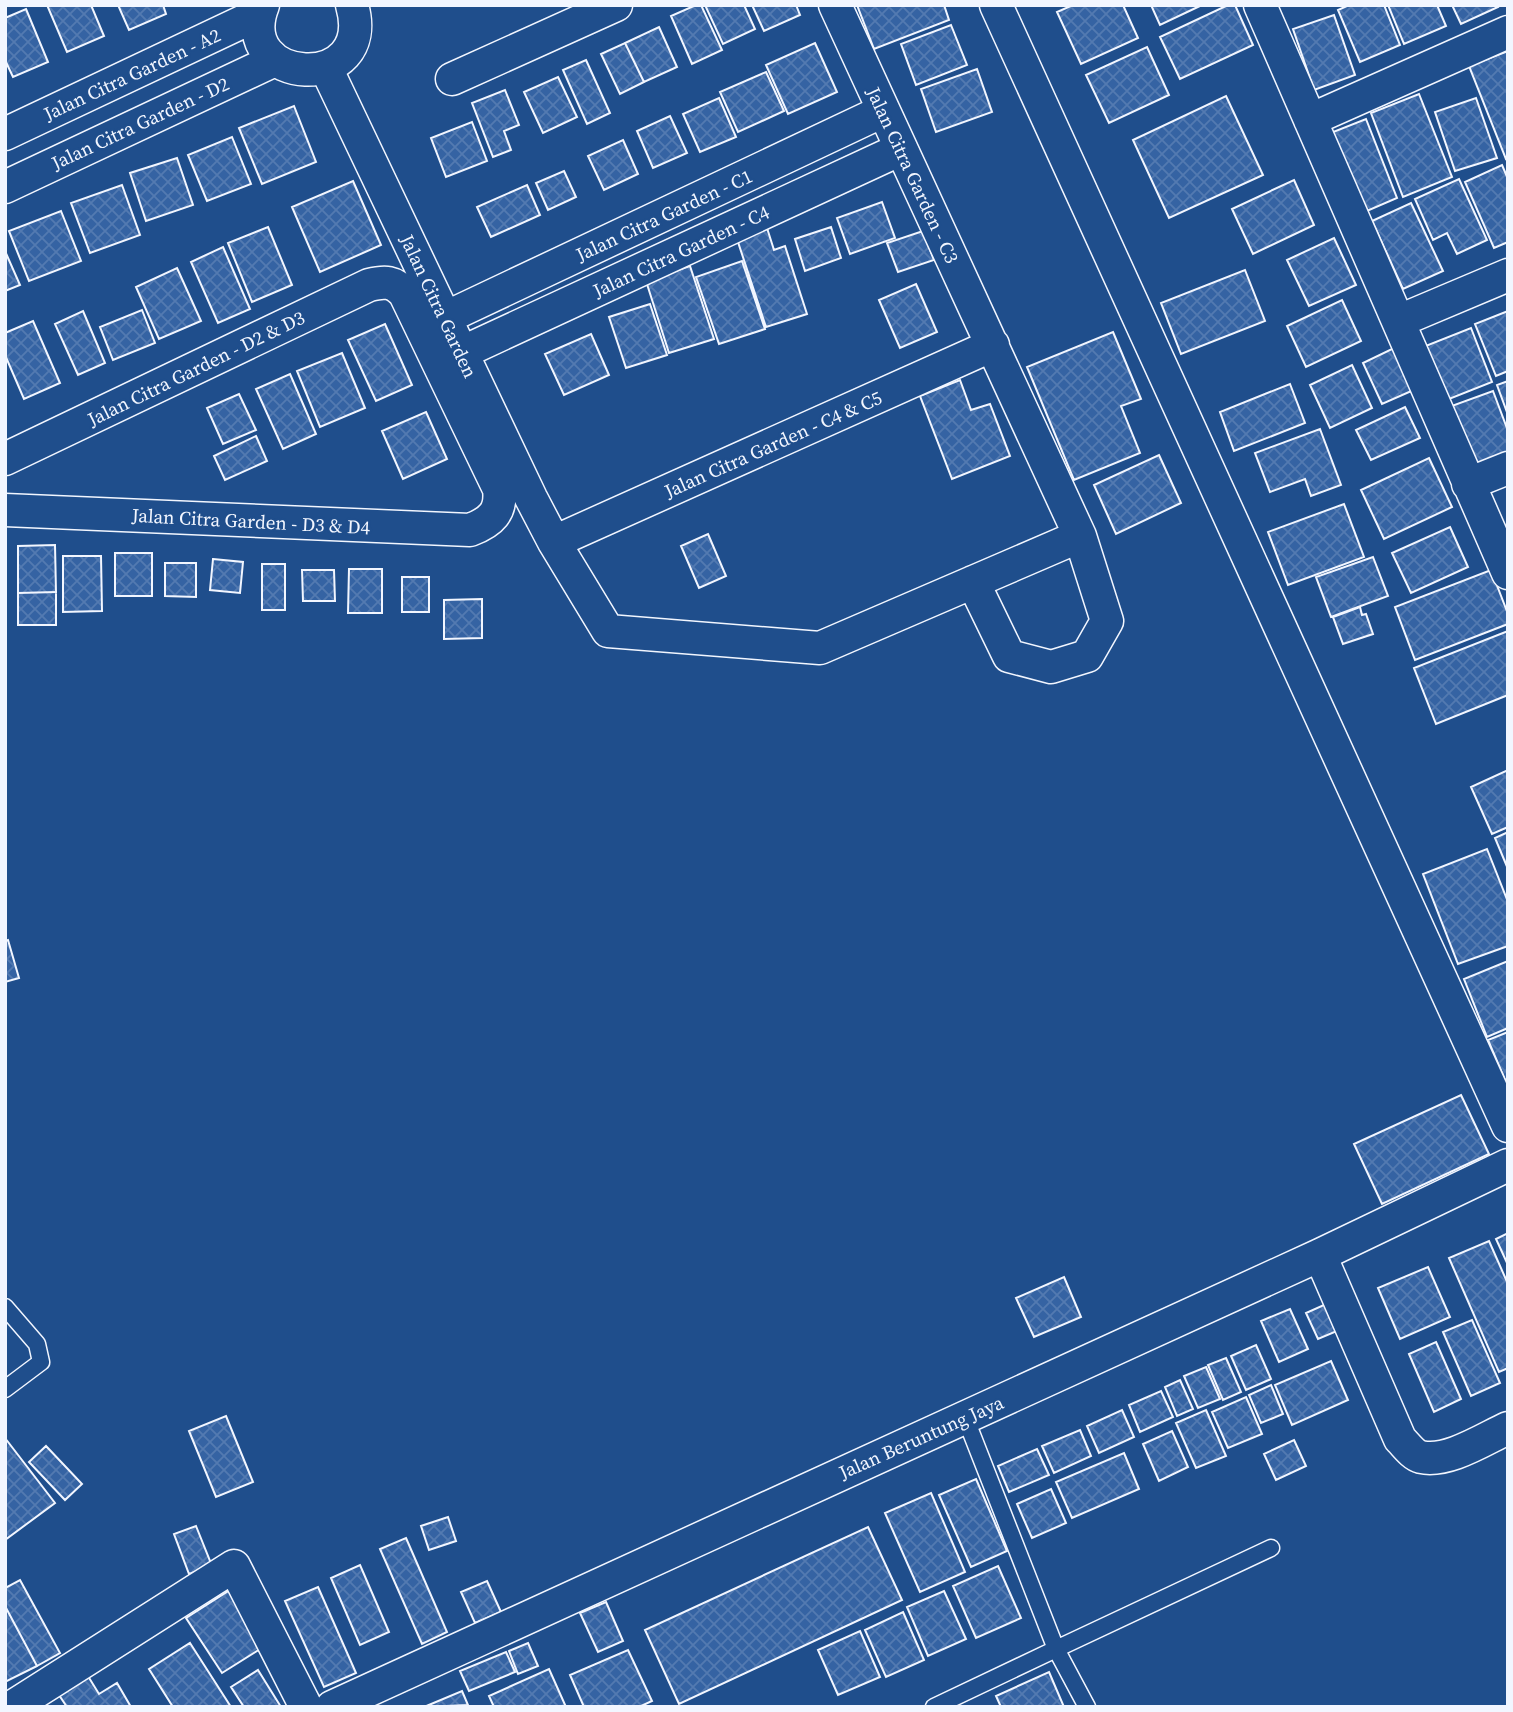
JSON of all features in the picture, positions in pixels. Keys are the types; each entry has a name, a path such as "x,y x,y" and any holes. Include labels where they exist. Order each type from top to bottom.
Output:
{"street":[{"path":"261,10 260,31 265,47 275,60 300,71 326,68 339,59 352,41 356,18 352,5"},
{"path":"452,79 616,5"},
{"name":"Jalan Citra Garden - C3","path":"835,5 1080,536 1107,621 1087,656 1051,667 1009,656 973,582"},
{"path":"996,5 1508,1126"},
{"path":"1259,5 1508,573"},
{"name":"Jalan Citra Garden - A2","path":"5,134 261,10"},
{"path":"1310,120 1508,32"},
{"name":"Jalan Citra Garden - D2","path":"5,187 275,60"},
{"name":"Jalan Citra Garden","path":"326,68 554,542 608,631 820,648 973,582"},
{"name":"Jalan Citra Garden - C1","path":"445,318 883,111"},
{"name":"Jalan Citra Garden - C4","path":"461,353 901,149"},
{"path":"1399,321 1508,275"},
{"name":"Jalan Citra Garden","path":"389,282 398,285 405,294 499,489 501,503 494,517"},
{"name":"Jalan Citra Garden - D2 & D3","path":"5,459 369,285 389,282"},
{"name":"Jalan Citra Garden - C4 & C5","path":"554,542 993,345"},
{"path":"1468,484 1508,468"},
{"name":"Jalan Citra Garden - D3 & D4","path":"5,510 470,530 494,517"},
{"path":"973,582 1080,536"},
{"name":"Jalan Beruntung Jaya","path":"332,1707 1320,1255 1508,1165"},
{"path":"1320,1255 1400,1439 1412,1452 1420,1457 1436,1457 1460,1450 1508,1428"},
{"path":"12,1707 234,1566 306,1707"}],"lane":[{"path":"5,1307 37,1344 41,1362 5,1389"},
{"path":"965,1417 1056,1649 1087,1707"},
{"path":"934,1707 1271,1548"}],"building":[{"path":"47,5 91,5 104,36 67,52"},
{"path":"118,5 163,5 166,14 129,30"},
{"path":"701,5 722,50 692,64 671,16"},
{"path":"705,5 744,5 755,29 723,44"},
{"path":"752,5 796,5 800,15 764,31"},
{"path":"857,5 944,5 949,20 874,49"},
{"path":"1073,5 1123,5 1138,38 1081,64 1057,12"},
{"path":"1151,5 1202,5 1160,25"},
{"path":"1228,5 1235,5 1253,45 1180,79 1160,37"},
{"path":"1349,5 1384,5 1400,45 1360,62 1338,10"},
{"path":"1388,5 1437,5 1446,26 1404,44"},
{"path":"1452,5 1497,5 1498,7 1461,24"},
{"path":"26,9 48,62 13,77 5,60 5,18"},
{"path":"1334,15 1355,75 1314,90 1293,29"},
{"path":"951,25 967,65 916,85 901,44"},
{"path":"659,27 677,67 644,82 625,43"},
{"path":"625,43 644,82 620,94 601,54"},
{"path":"815,43 837,92 788,114 766,65"},
{"path":"1147,47 1169,95 1109,123 1086,75"},
{"path":"1508,51 1508,158 1506,159 1469,66"},
{"path":"586,60 610,113 587,124 563,70"},
{"path":"977,69 992,112 936,132 921,89"},
{"path":"766,72 784,111 738,132 720,92"},
{"path":"558,77 577,117 543,133 524,92"},
{"path":"505,90 519,125 504,131 511,150 493,157 472,103"},
{"path":"1419,94 1452,177 1403,197 1371,113"},
{"path":"1226,96 1263,175 1169,218 1133,140"},
{"path":"719,98 736,137 700,152 683,114"},
{"path":"1476,98 1497,158 1455,171 1435,112"},
{"path":"294,106 316,162 262,184 239,128"},
{"path":"670,116 687,153 653,168 637,131"},
{"path":"1366,119 1397,198 1360,214 1328,134"},
{"path":"472,122 487,161 446,177 431,138"},
{"path":"232,137 251,184 207,201 188,155"},
{"path":"623,140 638,174 604,190 588,156"},
{"path":"177,158 193,205 146,221 130,173"},
{"path":"1502,165 1508,179 1508,242 1494,248 1465,182"},
{"path":"564,171 576,197 548,210 536,183"},
{"path":"1459,179 1487,240 1457,254 1447,233 1433,240 1415,199"},
{"path":"1294,180 1314,225 1253,254 1232,209"},
{"path":"353,181 381,245 320,272 292,207"},
{"path":"122,185 140,235 90,253 71,203"},
{"path":"527,185 540,215 491,237 477,207"},
{"path":"882,202 895,238 850,254 837,218"},
{"path":"1411,203 1443,271 1403,289 1372,221"},
{"path":"61,211 81,261 29,281 9,231"},
{"path":"268,227 292,285 252,302 228,243"},
{"path":"831,227 841,258 805,271 795,239"},
{"path":"767,228 774,250 785,246 807,314 766,327 737,239"},
{"path":"923,231 934,260 898,272 887,243"},
{"path":"1334,238 1356,285 1309,306 1287,260"},
{"path":"223,247 250,309 218,323 191,262"},
{"path":"5,251 20,285 5,291"},
{"path":"742,261 765,329 719,344 696,277"},
{"path":"690,266 714,339 669,353 646,281"},
{"path":"177,268 201,321 159,339 136,287"},
{"path":"1245,270 1265,321 1181,354 1161,303"},
{"path":"916,284 937,332 900,348 879,300"},
{"path":"1342,300 1361,341 1306,367 1287,326"},
{"path":"650,304 667,355 626,368 609,317"},
{"path":"142,310 155,343 113,360 100,327"},
{"path":"83,311 105,363 78,375 55,324"},
{"path":"1508,311 1508,371 1496,376 1475,324"},
{"path":"33,321 60,383 24,399 5,355 5,333"},
{"path":"385,324 412,385 376,401 348,340"},
{"path":"1471,328 1492,382 1444,401 1423,347"},
{"path":"1113,332 1141,399 1121,406 1140,453 1074,480 1027,367"},
{"path":"591,334 609,375 564,395 545,354"},
{"path":"1396,347 1416,389 1382,404 1363,363"},
{"path":"342,353 365,408 320,427 297,371"},
{"path":"1352,365 1372,408 1330,428 1310,385"},
{"path":"290,374 316,434 283,449 256,389"},
{"path":"960,380 971,410 990,404 1010,456 952,479 920,396"},
{"path":"1508,381 1508,415 1497,385"},
{"path":"1290,384 1305,423 1234,451 1220,412"},
{"path":"1493,391 1508,431 1508,453 1468,467 1446,408"},
{"path":"239,394 256,430 223,444 207,408"},
{"path":"1405,407 1420,438 1371,460 1356,430"},
{"path":"426,412 447,459 403,479 382,431"},
{"path":"1320,429 1341,485 1311,496 1305,479 1270,492 1255,453"},
{"path":"256,436 267,461 225,480 214,456"},
{"path":"1159,455 1181,503 1116,534 1094,485"},
{"path":"1429,458 1452,507 1384,539 1361,490"},
{"path":"1344,504 1364,557 1288,585 1268,532"},
{"path":"1450,527 1468,567 1411,593 1392,553"},
{"path":"708,534 726,576 699,588 681,546"},
{"path":"55,545 56,592 18,593 18,546"},
{"path":"115,553 152,553 152,596 115,596"},
{"path":"63,556 101,556 102,611 63,612"},
{"path":"1373,557 1388,596 1331,617 1316,577"},
{"path":"213,559 243,562 240,593 210,590"},
{"path":"165,563 196,563 196,597 165,596"},
{"path":"262,564 285,564 285,610 262,610"},
{"path":"349,569 382,569 382,613 348,613"},
{"path":"302,570 334,570 335,601 303,601"},
{"path":"1491,570 1508,614 1508,624 1415,660 1395,607"},
{"path":"402,577 429,577 429,612 402,612"},
{"path":"56,592 56,625 18,625 18,593"},
{"path":"482,599 482,638 444,639 444,600"},
{"path":"1360,607 1362,615 1366,614 1373,634 1343,644 1333,617"},
{"path":"1508,631 1508,695 1436,724 1414,668"},
{"path":"1508,770 1508,827 1492,834 1471,787"},
{"path":"1508,832 1508,869 1495,838"},
{"path":"1487,849 1508,902 1508,946 1458,964 1423,874"},
{"path":"8,940 19,978 5,982 5,941"},
{"path":"1508,961 1508,1028 1487,1037 1464,979"},
{"path":"1508,1032 1508,1087 1488,1040"},
{"path":"1461,1095 1489,1154 1382,1204 1354,1144"},
{"path":"1508,1233 1508,1265 1496,1239"},
{"path":"1489,1241 1508,1284 1508,1368 1499,1372 1449,1258"},
{"path":"1428,1267 1450,1317 1400,1339 1378,1288"},
{"path":"1064,1277 1081,1317 1034,1337 1016,1298"},
{"path":"1326,1304 1337,1331 1318,1339 1306,1313"},
{"path":"1290,1309 1308,1349 1279,1362 1261,1321"},
{"path":"1472,1320 1500,1383 1471,1396 1443,1332"},
{"path":"1436,1342 1461,1399 1434,1412 1409,1354"},
{"path":"1256,1345 1271,1379 1246,1390 1231,1356"},
{"path":"1226,1358 1241,1392 1223,1400 1208,1365"},
{"path":"1331,1361 1348,1400 1292,1425 1275,1385"},
{"path":"1206,1367 1220,1399 1198,1408 1184,1376"},
{"path":"1180,1380 1193,1409 1177,1416 1165,1387"},
{"path":"1271,1385 1283,1414 1261,1423 1249,1395"},
{"path":"1161,1391 1173,1417 1140,1432 1129,1405"},
{"path":"1246,1397 1262,1434 1228,1448 1212,1412"},
{"path":"1122,1410 1134,1437 1099,1453 1087,1426"},
{"path":"1206,1410 1226,1456 1196,1468 1176,1423"},
{"path":"226,1416 253,1482 216,1497 189,1431"},
{"path":"1080,1430 1091,1456 1054,1473 1042,1446"},
{"path":"1172,1431 1188,1467 1159,1481 1143,1444"},
{"path":"5,1438 55,1503 5,1540"},
{"path":"1294,1440 1306,1466 1276,1480 1264,1454"},
{"path":"46,1446 82,1484 65,1500 29,1462"},
{"path":"1037,1449 1049,1475 1009,1492 998,1466"},
{"path":"1124,1453 1139,1489 1072,1518 1056,1482"},
{"path":"976,1479 1007,1551 971,1567 939,1495"},
{"path":"1051,1489 1066,1523 1032,1538 1017,1504"},
{"path":"931,1493 965,1572 920,1592 885,1513"},
{"path":"448,1517 456,1541 429,1550 421,1526"},
{"path":"196,1526 212,1566 189,1574 174,1534"},
{"path":"868,1527 902,1600 679,1704 645,1630"},
{"path":"406,1538 447,1632 422,1644 380,1549"},
{"path":"360,1565 389,1632 360,1645 331,1578"},
{"path":"998,1566 1021,1618 976,1638 953,1586"},
{"path":"20,1580 60,1653 37,1666 5,1606 5,1588"},
{"path":"487,1581 501,1612 475,1623 461,1592"},
{"path":"318,1587 356,1673 324,1687 285,1601"},
{"path":"230,1590 265,1646 222,1673 186,1618"},
{"path":"944,1591 966,1639 928,1656 907,1607"},
{"path":"606,1602 623,1641 598,1652 580,1613"},
{"path":"5,1606 37,1666 5,1682"},
{"path":"903,1612 924,1660 886,1677 865,1630"},
{"path":"860,1631 880,1677 838,1695 818,1650"},
{"path":"190,1643 231,1707 173,1707 149,1669"},
{"path":"528,1643 538,1666 518,1674 509,1651"},
{"path":"628,1650 652,1701 639,1707 584,1707 570,1675"},
{"path":"506,1652 515,1672 469,1691 460,1671"},
{"path":"83,1668 99,1694 117,1683 131,1707 67,1707 53,1686"},
{"path":"549,1669 566,1707 494,1707 489,1696"},
{"path":"258,1670 281,1707 244,1707 231,1687"},
{"path":"1049,1672 1064,1707 1001,1707 996,1696"},
{"path":"462,1691 468,1705 424,1707"}]}
